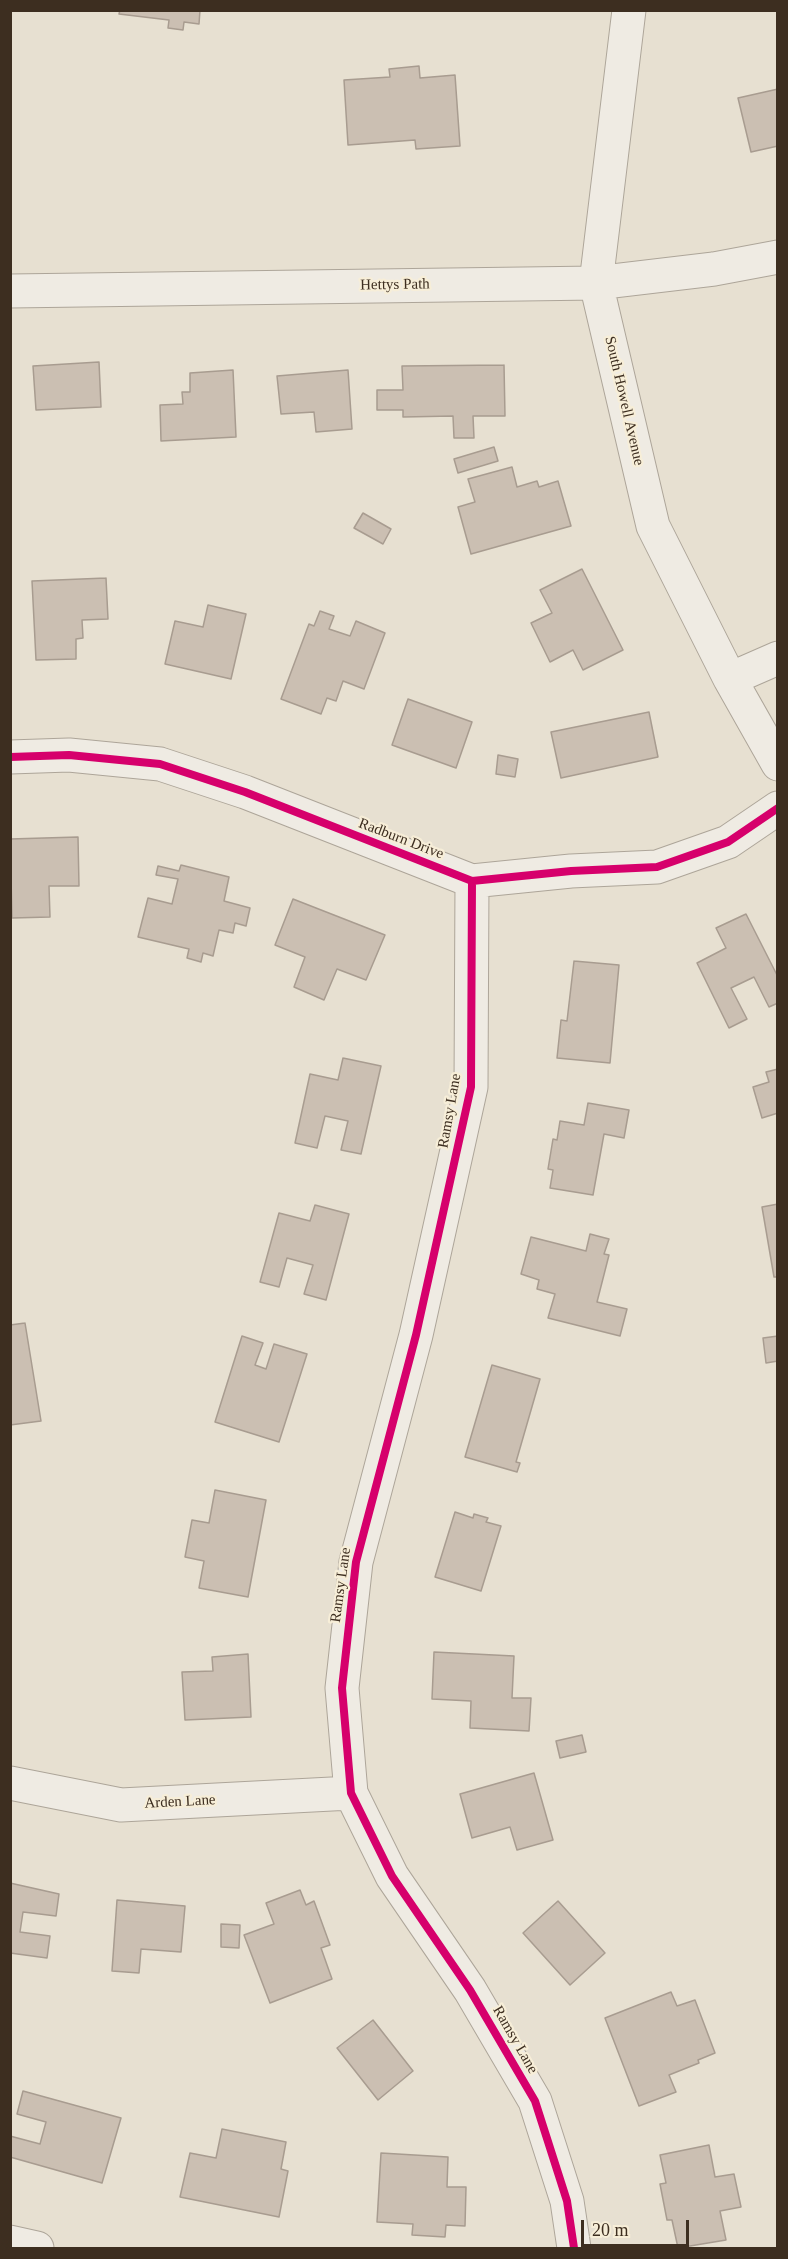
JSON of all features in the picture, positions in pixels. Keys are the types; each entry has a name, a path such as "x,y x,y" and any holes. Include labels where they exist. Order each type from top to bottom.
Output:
{"street":[{"name":"South Howell Avenue","path":"629,10 596,282 653,526 730,679 777,764"},
{"name":"Hettys Path","path":"10,291 596,282 714,269 777,256"},
{"path":"730,679 777,658"},
{"name":"Radburn Drive","path":"10,757 69,755 160,764 245,792 472,881 571,871 657,867 728,842 777,808"},
{"name":"Ramsy Lane","path":"472,881 471,1088 416,1335 356,1562 342,1688 351,1793 392,1876 470,1990 534,2101 567,2201 574,2248"},
{"name":"Arden Lane","path":"10,1783 121,1805 351,1793"},
{"path":"10,2242 37,2248"}],"building":[{"path":"120,10 200,10 199,24 184,22 183,30 168,28 169,20 119,14"},
{"path":"419,66 420,78 455,75 460,146 416,149 415,140 348,145 344,80 390,77 389,69"},
{"path":"778,89 778,146 751,152 738,98"},
{"path":"99,362 101,407 36,410 33,366"},
{"path":"504,365 505,416 473,416 474,438 454,438 453,416 403,417 403,410 377,410 377,390 403,390 402,366"},
{"path":"233,370 236,437 161,441 160,405 183,404 182,392 190,392 190,373"},
{"path":"348,370 352,429 316,432 314,412 281,414 277,376"},
{"path":"494,447 498,461 458,473 454,459"},
{"path":"512,467 517,487 537,481 539,487 558,481 571,526 471,554 458,507 475,502 468,479"},
{"path":"363,513 391,529 383,544 354,528"},
{"path":"582,569 623,650 583,670 573,650 550,662 531,623 552,613 540,590"},
{"path":"106,578 108,619 82,620 83,638 76,639 76,659 36,660 32,581"},
{"path":"208,605 246,614 231,679 165,664 175,621 203,627"},
{"path":"320,611 334,616 329,629 350,636 356,621 385,633 364,689 343,681 336,701 327,698 321,714 281,699 309,624 314,626"},
{"path":"408,699 472,722 456,768 392,745"},
{"path":"649,712 658,757 561,778 551,732"},
{"path":"498,755 518,759 515,777 496,774"},
{"path":"78,837 79,886 49,886 50,917 12,918 10,839"},
{"path":"181,865 229,877 224,901 250,908 246,926 235,923 233,933 219,930 213,956 203,953 201,962 187,958 189,949 138,937 148,898 172,904 178,879 156,875 158,866 179,871"},
{"path":"293,899 385,935 366,980 337,969 324,1000 294,987 305,957 275,945"},
{"path":"746,914 778,977 778,1003 769,1007 754,977 731,988 747,1019 729,1028 697,963 726,948 716,928"},
{"path":"574,961 619,965 610,1063 557,1058 561,1020 567,1021"},
{"path":"343,1058 381,1066 361,1154 341,1150 348,1121 325,1116 317,1148 295,1143 310,1074 338,1080"},
{"path":"778,1069 778,1113 762,1118 753,1087 769,1082 766,1072"},
{"path":"588,1103 629,1110 624,1138 604,1134 593,1195 550,1188 553,1170 548,1169 553,1139 557,1140 560,1121 584,1125"},
{"path":"778,1204 778,1277 774,1277 762,1207"},
{"path":"315,1205 349,1214 326,1300 304,1294 313,1265 287,1258 279,1287 260,1282 279,1213 310,1221"},
{"path":"590,1234 609,1239 604,1254 609,1255 597,1302 627,1309 620,1336 548,1318 555,1294 537,1289 539,1280 521,1274 531,1237 586,1251"},
{"path":"25,1323 41,1421 10,1425 10,1325"},
{"path":"242,1336 263,1343 255,1365 266,1369 274,1344 307,1354 279,1442 215,1422"},
{"path":"778,1336 778,1361 766,1363 763,1338"},
{"path":"492,1365 540,1379 516,1462 520,1463 517,1472 465,1457"},
{"path":"215,1490 266,1500 248,1597 199,1588 204,1561 185,1557 192,1520 209,1523"},
{"path":"455,1512 473,1518 474,1514 488,1518 486,1522 501,1526 481,1591 435,1577"},
{"path":"434,1652 514,1656 512,1698 531,1698 529,1731 470,1728 471,1701 432,1699"},
{"path":"248,1654 251,1717 185,1720 182,1672 213,1671 212,1657"},
{"path":"582,1735 586,1752 560,1758 556,1741"},
{"path":"534,1773 553,1840 517,1850 510,1827 472,1838 460,1794"},
{"path":"10,1883 59,1894 56,1916 23,1912 20,1932 50,1936 47,1958 10,1953"},
{"path":"300,1890 306,1905 314,1901 330,1945 321,1948 332,1979 270,2003 244,1935 274,1924 266,1903"},
{"path":"117,1900 185,1906 181,1952 141,1949 139,1973 112,1971"},
{"path":"558,1901 605,1953 570,1985 523,1933"},
{"path":"221,1924 240,1925 239,1948 221,1947"},
{"path":"671,1992 677,2006 695,2000 715,2053 698,2060 699,2063 669,2075 676,2092 639,2106 605,2018"},
{"path":"373,2020 413,2071 378,2100 337,2048"},
{"path":"23,2091 121,2118 102,2183 10,2157 10,2136 40,2144 46,2122 17,2114"},
{"path":"222,2129 286,2142 281,2169 288,2171 279,2217 180,2197 190,2153 216,2158"},
{"path":"709,2145 715,2177 734,2174 741,2207 720,2211 726,2240 678,2248 672,2220 667,2220 660,2184 666,2183 660,2155"},
{"path":"381,2153 448,2157 447,2187 466,2187 465,2226 446,2225 445,2237 412,2235 413,2224 377,2222"}],"cycle path":[{"path":"10,757 69,755 160,764 245,792 472,881 571,871 657,867 728,842 778,808"},
{"path":"472,881 471,1087 416,1335 356,1562 342,1688 351,1793 392,1876 470,1990 535,2101 567,2201 574,2248"}]}
